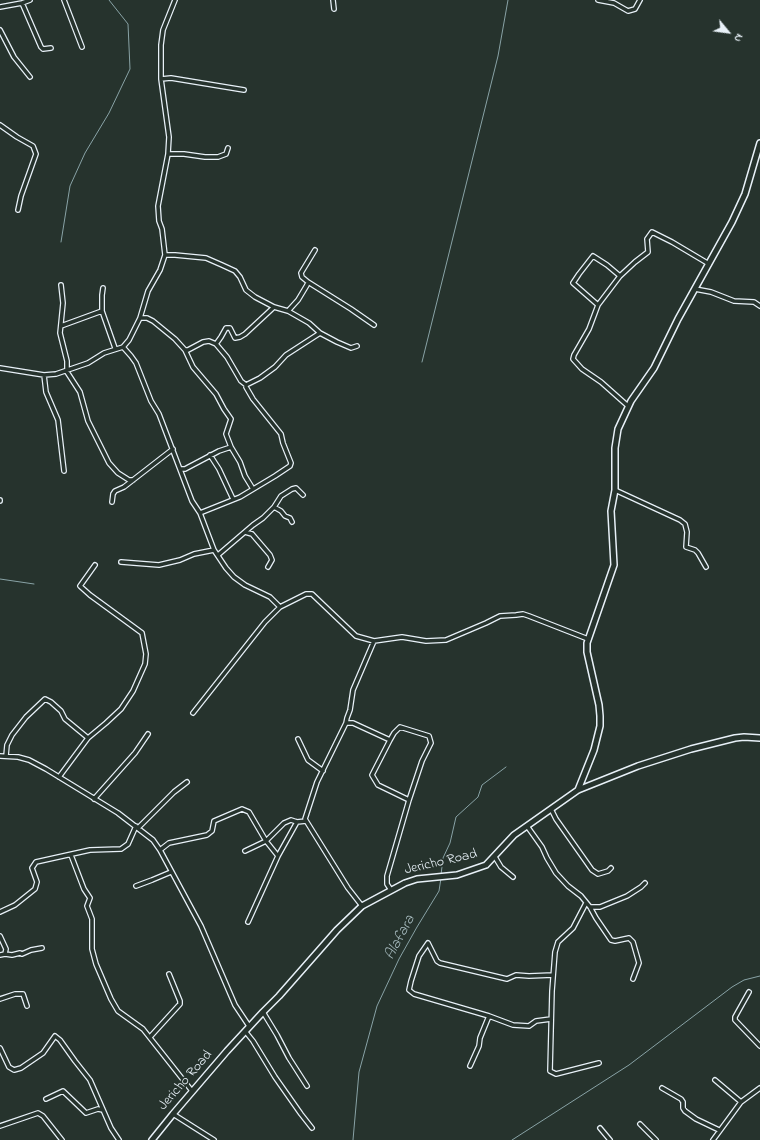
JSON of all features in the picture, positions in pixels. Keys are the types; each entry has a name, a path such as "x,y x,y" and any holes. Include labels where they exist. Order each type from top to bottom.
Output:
{"street":[{"path":"0,8 30,0"},
{"path":"64,0 82,47"},
{"path":"0,368 44,375 56,374 88,363 104,353 123,347 129,340 140,318 148,292 160,270 165,255 158,206 168,154 169,137 161,79 161,45 163,30 175,0"},
{"path":"333,0 334,9"},
{"path":"598,0 614,3 628,10 635,9 640,0"},
{"path":"22,3 41,47 43,49 51,48"},
{"path":"0,30 14,57 30,77"},
{"path":"161,79 171,78 244,90"},
{"path":"0,125 33,146 36,154 21,196 18,210"},
{"path":"578,790 594,750 600,726 599,705 587,652 588,639 614,566 610,511 615,490 616,437 620,422 628,406 654,368 678,319 732,222 745,194 760,143"},
{"path":"168,154 178,153 205,157 218,157 226,154 228,148"},
{"path":"628,406 601,382 582,369 573,359 589,329 598,305 620,276 648,252 648,239 652,232 709,264"},
{"path":"315,250 301,273 302,277 374,325"},
{"path":"165,255 206,258 222,264 235,271 240,277 246,290 255,297 288,311 309,323 320,333 345,347 351,348 357,346"},
{"path":"598,305 573,283 592,256 608,265 620,276"},
{"path":"288,311 301,296 308,282"},
{"path":"61,285 63,303 60,333 65,350 67,370 70,378 80,392 88,421 109,463 118,473 129,480 133,480"},
{"path":"103,288 102,310 116,348"},
{"path":"695,289 711,292 734,301 754,302 760,306"},
{"path":"216,344 226,328 230,328 235,338 240,337 274,306"},
{"path":"61,326 102,310"},
{"path":"140,318 147,318 153,321 175,339 185,350 193,367 216,394 231,419 226,434 231,447 253,489"},
{"path":"246,385 260,378 275,367 286,355 320,333"},
{"path":"185,350 188,350 203,342 209,341 216,344 227,357 241,381 246,385 253,399 281,434 291,463 290,466 276,476 240,497 200,513"},
{"path":"123,347 136,363 151,401 159,414 192,501 200,513 214,550 234,577 244,585 270,597 280,607"},
{"path":"44,375 46,392 58,420 64,471"},
{"path":"180,469 185,469 210,455 231,447"},
{"path":"112,502 115,491 124,487 173,449"},
{"path":"210,455 219,469 233,499"},
{"path":"218,555 263,518 274,507 281,496 296,488 303,495"},
{"path":"615,490 680,520 685,524 687,532 686,547 696,550 706,567"},
{"path":"274,507 290,518 292,522"},
{"path":"245,532 252,534 272,557 268,567"},
{"path":"121,562 159,565 180,560 194,554 214,550"},
{"path":"59,777 88,738 121,709 133,691 144,664 146,654 142,633 80,586 95,565"},
{"path":"193,713 266,622 280,607 306,594 312,594 356,636 374,641 402,637 426,641 441,641 452,638 500,616 516,614 529,616 588,639"},
{"path":"362,906 348,888 306,821 306,815 323,771 346,723 350,710 353,690 374,641"},
{"path":"6,756 7,746 12,734 26,717 45,699 56,706 61,711 65,719 88,738"},
{"path":"346,723 353,723 390,740"},
{"path":"391,890 387,884 387,876 409,800 422,762 431,743 429,736 400,727 394,733 372,775 378,785 409,800"},
{"path":"94,799 135,753 148,734"},
{"name":"Jericho Road","path":"152,1140 192,1091 249,1026 279,996 338,930 362,906 405,883 417,879 457,875 486,865 514,835 578,790 638,766 691,749 735,738 760,738"},
{"path":"298,739 308,760 323,771"},
{"path":"0,756 18,757 29,760 74,785 118,813 153,840 160,850 201,926 235,1005 249,1026"},
{"path":"0,912 15,905 35,889 36,882 32,868 34,864 90,850 120,849 128,844 137,827 174,792 187,782"},
{"path":"160,850 169,843 207,835 212,831 214,821 242,809 249,812 266,841 278,856"},
{"path":"551,809 556,819 592,870 598,874 608,871 611,868"},
{"path":"245,851 266,841 284,823 291,820 297,822 306,821"},
{"path":"248,922 278,856 297,822"},
{"path":"527,826 542,847 556,873 568,886 581,896 590,907 611,940 615,941 629,938 632,942 639,963 633,979"},
{"path":"71,855 84,889 90,898 87,906 92,918 92,949 96,964 111,999 118,1011 143,1028 192,1091"},
{"path":"495,856 501,867 513,877"},
{"path":"136,886 171,872"},
{"path":"590,907 600,907 627,896 642,887 645,883"},
{"path":"586,903 572,928 558,942 555,952 550,1071 556,1074 599,1063"},
{"path":"0,936 6,949 5,954"},
{"path":"551,1019 536,1021 529,1026 513,1025 489,1016 414,994 409,990 419,956 428,943 437,961 440,963 507,979 516,975 553,975"},
{"path":"0,956 5,954 22,954 31,950 42,948"},
{"path":"150,1037 180,1004 169,974"},
{"path":"749,992 735,1017 736,1020 760,1046"},
{"path":"0,999 15,994 23,994 27,1006"},
{"path":"263,1012 307,1086"},
{"path":"470,1066 479,1046 480,1038 489,1016"},
{"path":"245,1031 254,1041 275,1077 312,1128"},
{"path":"0,1048 9,1067 14,1070 21,1068 43,1052 55,1036 60,1040 90,1080 103,1110 119,1140"},
{"path":"715,1080 741,1102"},
{"path":"662,1088 681,1099 685,1111 696,1119 719,1130"},
{"path":"713,1140 741,1102 760,1088"},
{"path":"46,1099 63,1091 86,1113 98,1109 103,1110"},
{"path":"0,1126 38,1113 43,1116 62,1140"},
{"path":"173,1114 214,1140"},
{"path":"640,1124 656,1140"},
{"path":"600,1128 610,1140"}],"waterway":[{"path":"61,242 70,186 85,153 109,113 130,69 128,24 109,0"},
{"path":"422,362 498,56 508,0"},
{"path":"0,579 34,584"},
{"name":"Alafara","path":"441,875 443,858 450,843 456,817 478,797 482,785 506,767"},
{"name":"Alafara","path":"353,1140 359,1072 377,1006 399,959 439,891 441,878"},
{"path":"512,1140 629,1065 732,987 744,980 760,976"}]}
